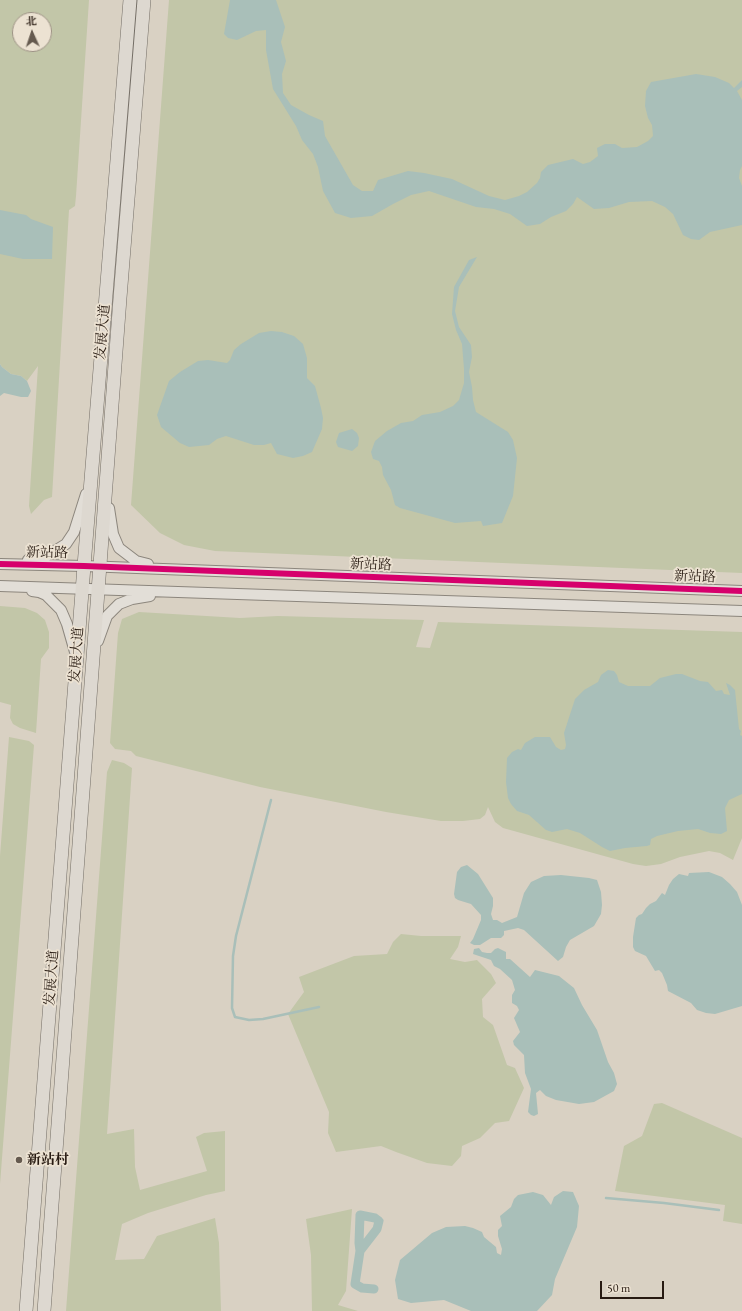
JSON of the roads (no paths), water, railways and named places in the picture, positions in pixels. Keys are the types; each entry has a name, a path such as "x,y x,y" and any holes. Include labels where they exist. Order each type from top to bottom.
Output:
{"main road":[{"name":"发展大道","path":"26,1311 76,660 130,0"},
{"name":"发展大道","path":"44,1311 107,466 144,0"}],"street":[{"path":"0,563 46,557 66,544 74,532 81,513 92,465"},
{"path":"107,466 112,534 119,548 136,561 150,565 186,569"},
{"name":"新站路","path":"0,563 742,591"},
{"path":"0,587 82,588 180,593 742,611"},
{"path":"0,587 39,592 46,595 53,601 61,610 67,624 76,660"},
{"path":"93,662 101,630 107,616 119,604 132,599 180,593"}],"water":[{"path":"230,0 276,0 285,27 281,42 286,61 282,74 283,93 291,105 323,121 325,136 353,185 362,191 373,191 378,180 408,171 452,179 489,196 505,200 519,196 527,192 537,183 541,172 548,165 573,159 583,164 590,162 598,156 597,148 605,144 615,144 622,148 637,147 648,141 653,136 652,125 648,118 645,106 646,91 651,82 696,74 715,77 729,83 734,88 742,80 742,87 737,91 742,100 742,166 739,178 742,186 742,225 710,232 699,240 691,239 683,235 673,214 665,207 652,201 629,202 609,208 594,209 577,197 566,211 551,217 540,224 527,226 510,214 494,209 476,207 429,191 411,195 372,216 351,218 335,213 323,191 318,167 313,154 302,140 296,126 273,89 266,50 266,30 256,31 237,40 228,38 224,34"},
{"path":"0,210 26,215 31,219 53,227 52,259 23,259 0,254"},
{"path":"477,257 459,287 455,311 459,327 471,345 472,357 469,372 476,412 508,432 513,440 517,458 513,496 502,523 483,526 481,521 455,523 400,508 395,505 391,490 383,475 382,467 379,461 373,459 371,452 375,441 387,431 401,423 413,421 422,415 440,412 453,406 459,400 464,383 464,369 462,344 456,330 452,314 454,287 469,260"},
{"path":"271,331 282,332 294,336 303,344 307,358 307,378 315,386 323,418 322,429 312,452 293,458 277,454 271,443 254,445 226,436 217,439 209,445 189,447 180,443 161,427 157,415 169,381 198,361 208,360 227,363 230,360 234,350 241,344 259,333"},
{"path":"0,364 11,374 21,376 27,381 31,391 28,397 4,393 0,396"},
{"path":"352,429 357,433 359,438 358,446 352,451 338,447 336,442 339,433"},
{"path":"608,670 614,671 619,682 628,686 650,686 660,678 682,674 700,681 708,682 716,691 722,690 724,694 730,695 726,683 735,690 739,729 741,731 740,735 742,736 742,794 729,800 725,808 727,831 721,834 710,833 698,829 678,831 657,836 651,839 650,845 647,846 610,851 580,833 567,829 552,832 546,830 529,815 517,811 511,804 508,798 506,782 507,758 512,752 518,749 521,750 525,743 535,737 550,737 556,747 561,750 565,749 566,745 564,733 575,699 584,690 598,682 601,675"},
{"path":"467,865 478,874 493,898 491,914 493,920 497,920 502,923 517,917 524,893 531,882 544,876 561,875 597,880 601,892 601,914 594,926 570,940 563,957 558,961 524,930 518,928 504,931 504,935 501,938 491,938 480,945 474,945 470,943 481,920 481,915 471,904 455,898 454,894 457,872 461,867"},
{"path":"709,872 722,877 730,884 737,892 742,905 742,1006 715,1014 697,1010 691,1003 668,991 662,973 659,970 655,971 646,956 635,951 633,947 636,918 642,914 650,904 656,901 662,893 665,895 673,879 679,874 688,876 689,873"},
{"path":"479,948 482,952 491,953 498,948 506,952 506,959 510,959 530,977 535,970 559,976 574,988 597,1030 608,1062 614,1073 617,1084 614,1091 594,1102 579,1104 556,1100 546,1096 540,1090 536,1093 538,1114 534,1116 528,1112 531,1089 525,1073 524,1055 514,1045 513,1041 520,1032 514,1018 519,1010 517,1006 512,1003 512,995 515,990 512,980 500,969 494,966 491,960 473,954 474,949"},
{"path":"563,1191 573,1192 579,1206 577,1227 555,1279 552,1295 537,1311 471,1311 444,1300 411,1303 398,1299 395,1280 400,1260 432,1233 446,1227 465,1226 473,1228 482,1232 484,1237 496,1247 497,1253 501,1255 502,1249 498,1236 498,1230 502,1226 500,1216 511,1207 514,1199 518,1195 533,1192 543,1195 551,1205 554,1197"}],"waterway":[{"path":"271,800 236,936 233,956 232,1008 235,1017 249,1020 263,1019 319,1007"},
{"path":"606,1198 719,1210"},
{"path":"360,1251 377,1229 379,1221 375,1218 360,1215 360,1251 355,1284 362,1288 374,1289"}],"place":[{"name":"新站村","path":"19,1160"}]}
